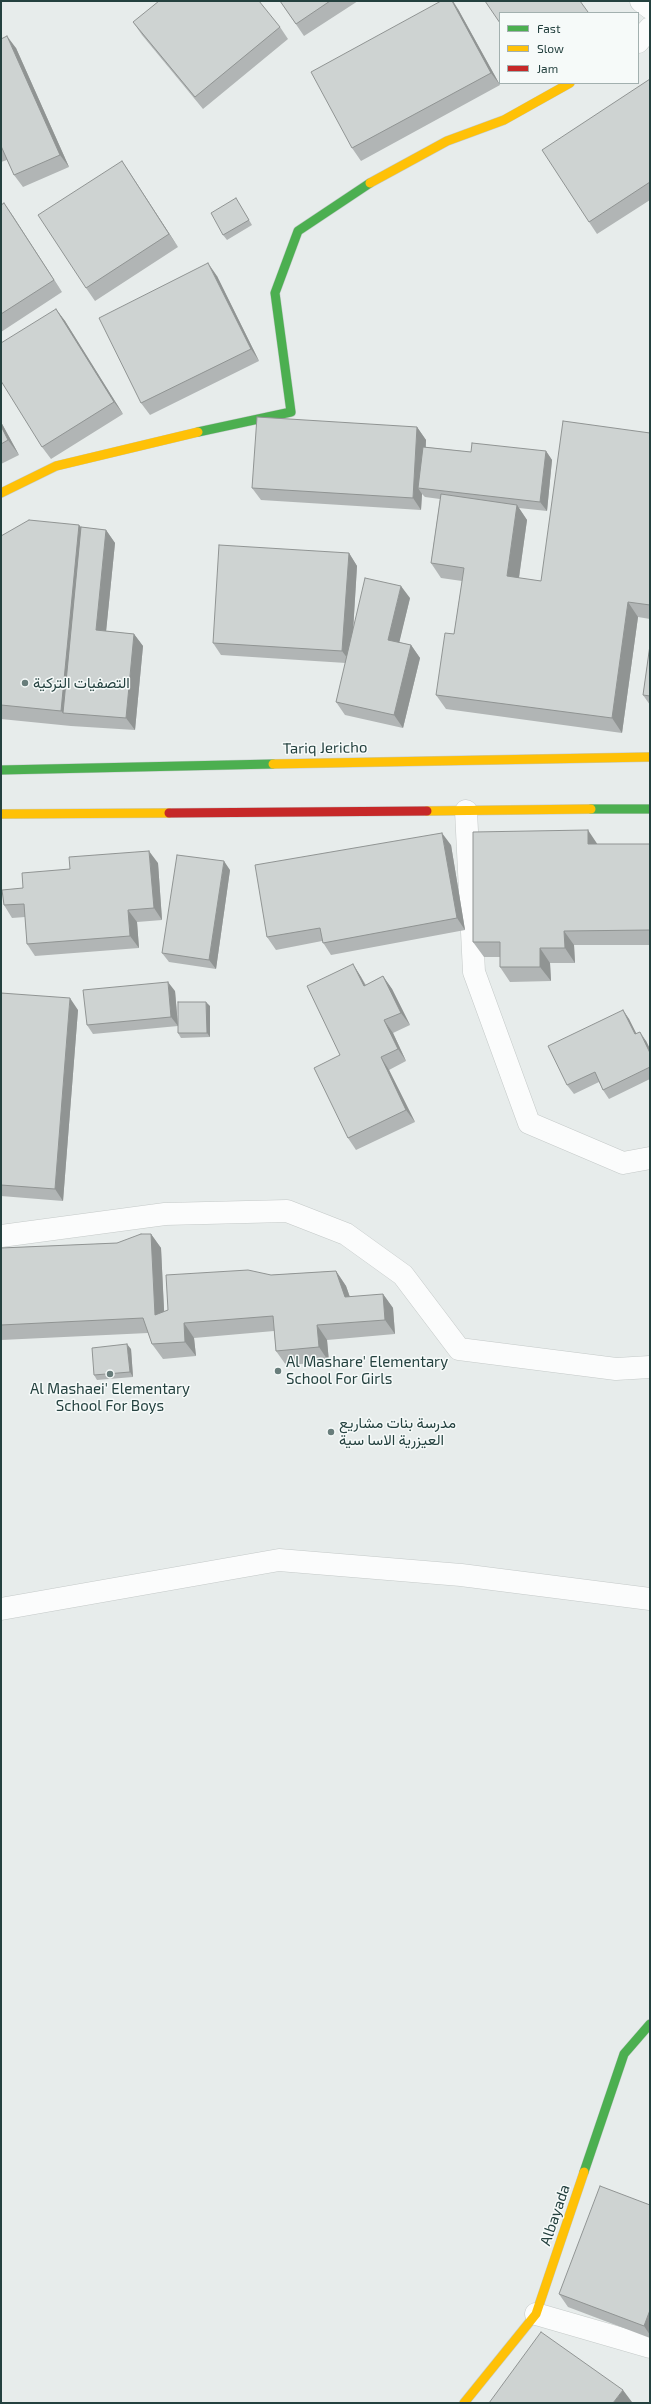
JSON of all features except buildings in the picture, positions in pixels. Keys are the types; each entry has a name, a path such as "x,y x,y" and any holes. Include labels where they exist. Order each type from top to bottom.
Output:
{"main road":[{"path":"1,493 15,488 56,466 291,412 274,294 298,231 375,180 446,141 504,120 568,84"},
{"name":"Tariq Jericho","path":"1,770 433,760 650,757"},
{"path":"1,814 650,809"},
{"name":"Albayada","path":"464,2403 536,2314 624,2054 650,2024"}],"street":[{"path":"641,1 650,8"},
{"path":"639,41 650,28"},
{"path":"466,811 474,972 529,1123 623,1163 650,1158"},
{"path":"1,1236 165,1214 287,1211 346,1234 403,1275 459,1349 616,1369 650,1367"},
{"path":"1,1609 279,1560 462,1575 650,1599"},
{"path":"536,2314 650,2347"}],"traffic: fast":[{"path":"198,432 291,412 275,293 298,231 370,183"},
{"path":"1,770 273,764"},
{"path":"591,809 650,809"},
{"path":"584,2172 624,2054 650,2024"}],"traffic: slow":[{"path":"370,183 447,141 504,120 568,84"},
{"path":"1,493 56,466 198,432"},
{"path":"273,764 650,757"},
{"path":"427,811 591,809"},
{"path":"1,814 169,813"},
{"path":"464,2403 536,2314 584,2172"}],"traffic: jam":[{"path":"169,813 427,811"}],"place":[{"name":"التصفيات التركية","path":"25,683"},
{"name":"Al Mashare' Elementary School For Girls","path":"278,1371"},
{"name":"Al Mashaei' Elementary School For Boys","path":"110,1374"},
{"name":"مدرسة بنات مشاريع العيزرية الاسا سية","path":"331,1432"}]}
